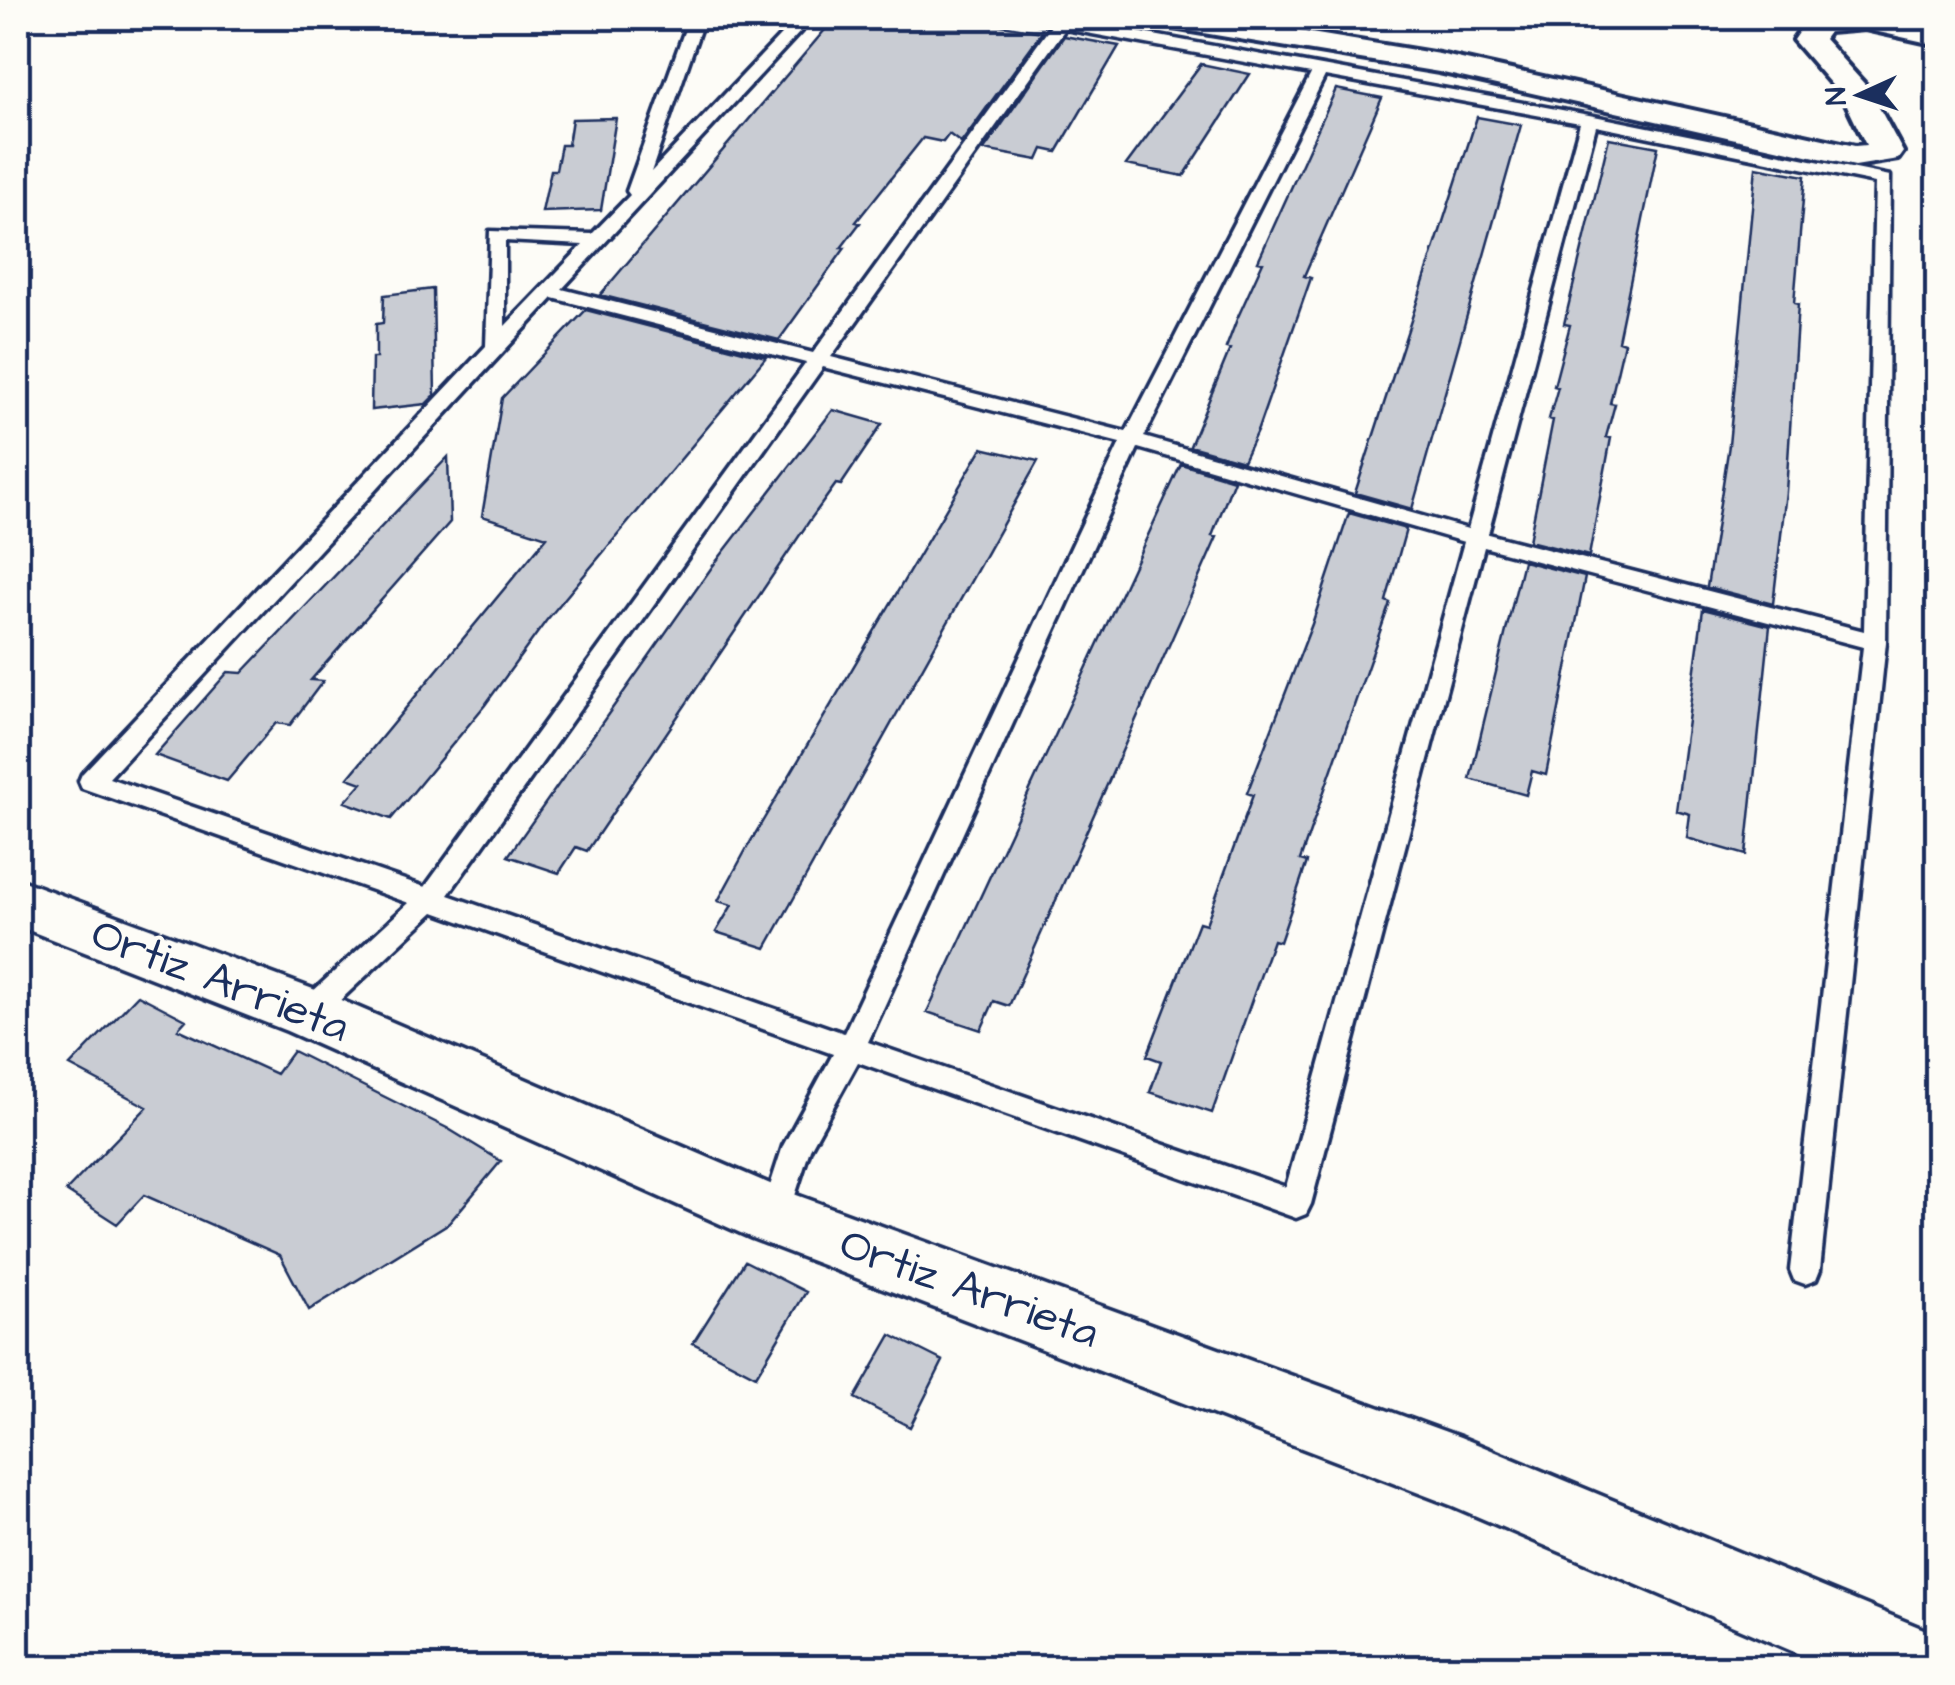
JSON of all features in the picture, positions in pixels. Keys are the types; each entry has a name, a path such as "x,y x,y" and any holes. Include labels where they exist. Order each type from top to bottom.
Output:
{"street":[{"path":"1167,18 1438,63 1855,156 1886,152 1858,96 1808,40 1820,24 1865,20 1938,36"},
{"name":"Ortiz Arrieta","path":"18,902 308,1013 775,1218 1460,1473 1924,1668"}],"lane":[{"path":"633,201 696,18"},
{"path":"804,18 90,781 1296,1204 1589,120"},
{"path":"1030,18 1589,120 1884,180 1874,642 1804,1270"},
{"path":"308,1013 430,900 1061,23"},
{"path":"775,1218 797,1146 851,1048 1132,440 1320,71"},
{"path":"496,348 496,235 598,240"},
{"path":"550,292 1132,440 1476,538 1874,642"}],"building":[{"path":"835,18 963,18 1042,32 961,143 949,134 943,142 923,138 856,222 860,223 841,248 845,248 779,340 600,295"},
{"path":"1064,36 1119,46 1057,152 1043,149 1038,160 984,150"},
{"path":"1201,64 1250,74 1184,176 1126,165"},
{"path":"1336,89 1382,98 1304,276 1311,278 1258,429 1243,461 1190,446 1230,349 1226,348 1237,319 1263,262 1258,261"},
{"path":"1477,117 1521,125 1412,509 1355,493"},
{"path":"616,118 601,210 542,212 551,170 556,170 561,145 568,145 572,119"},
{"path":"1609,138 1658,147 1618,341 1624,343 1610,403 1615,404 1606,437 1611,438 1589,556 1529,541 1553,420 1549,419 1558,387 1554,386 1570,325 1564,324"},
{"path":"1756,167 1805,176 1794,303 1798,304 1786,492 1773,604 1707,587 1729,445"},
{"path":"433,289 435,395 426,404 371,410 372,358 376,358 376,324 383,323 384,295"},
{"path":"586,310 766,357 546,621 485,705 391,819 345,802 362,783 348,778 547,537 482,516 502,398"},
{"path":"833,410 882,424 841,485 836,484 810,520 587,851 576,847 559,873 508,856 712,567"},
{"path":"982,448 1038,461 766,948 716,932 732,905 718,901 748,846"},
{"path":"448,457 450,522 311,680 323,681 290,725 276,723 227,781 155,755 228,672 242,673"},
{"path":"1181,464 1234,480 1212,536 1217,537 1009,1006 994,1001 981,1030 927,1012"},
{"path":"1349,513 1406,529 1386,601 1390,603 1300,860 1307,862 1280,942 1273,940 1212,1113 1150,1092 1161,1061 1147,1056 1199,922 1206,924 1253,795 1247,793 1312,624"},
{"path":"1523,561 1585,577 1546,775 1532,771 1526,795 1470,779"},
{"path":"1703,609 1770,626 1746,855 1687,838 1690,814 1676,810"},
{"path":"138,995 186,1020 178,1029 276,1074 293,1051 447,1128 501,1161 449,1223 309,1310 280,1255 144,1195 117,1224 66,1191 147,1107 70,1066"},
{"path":"745,1261 806,1292 756,1376 693,1343"},
{"path":"891,1335 943,1361 910,1427 855,1398"}]}
